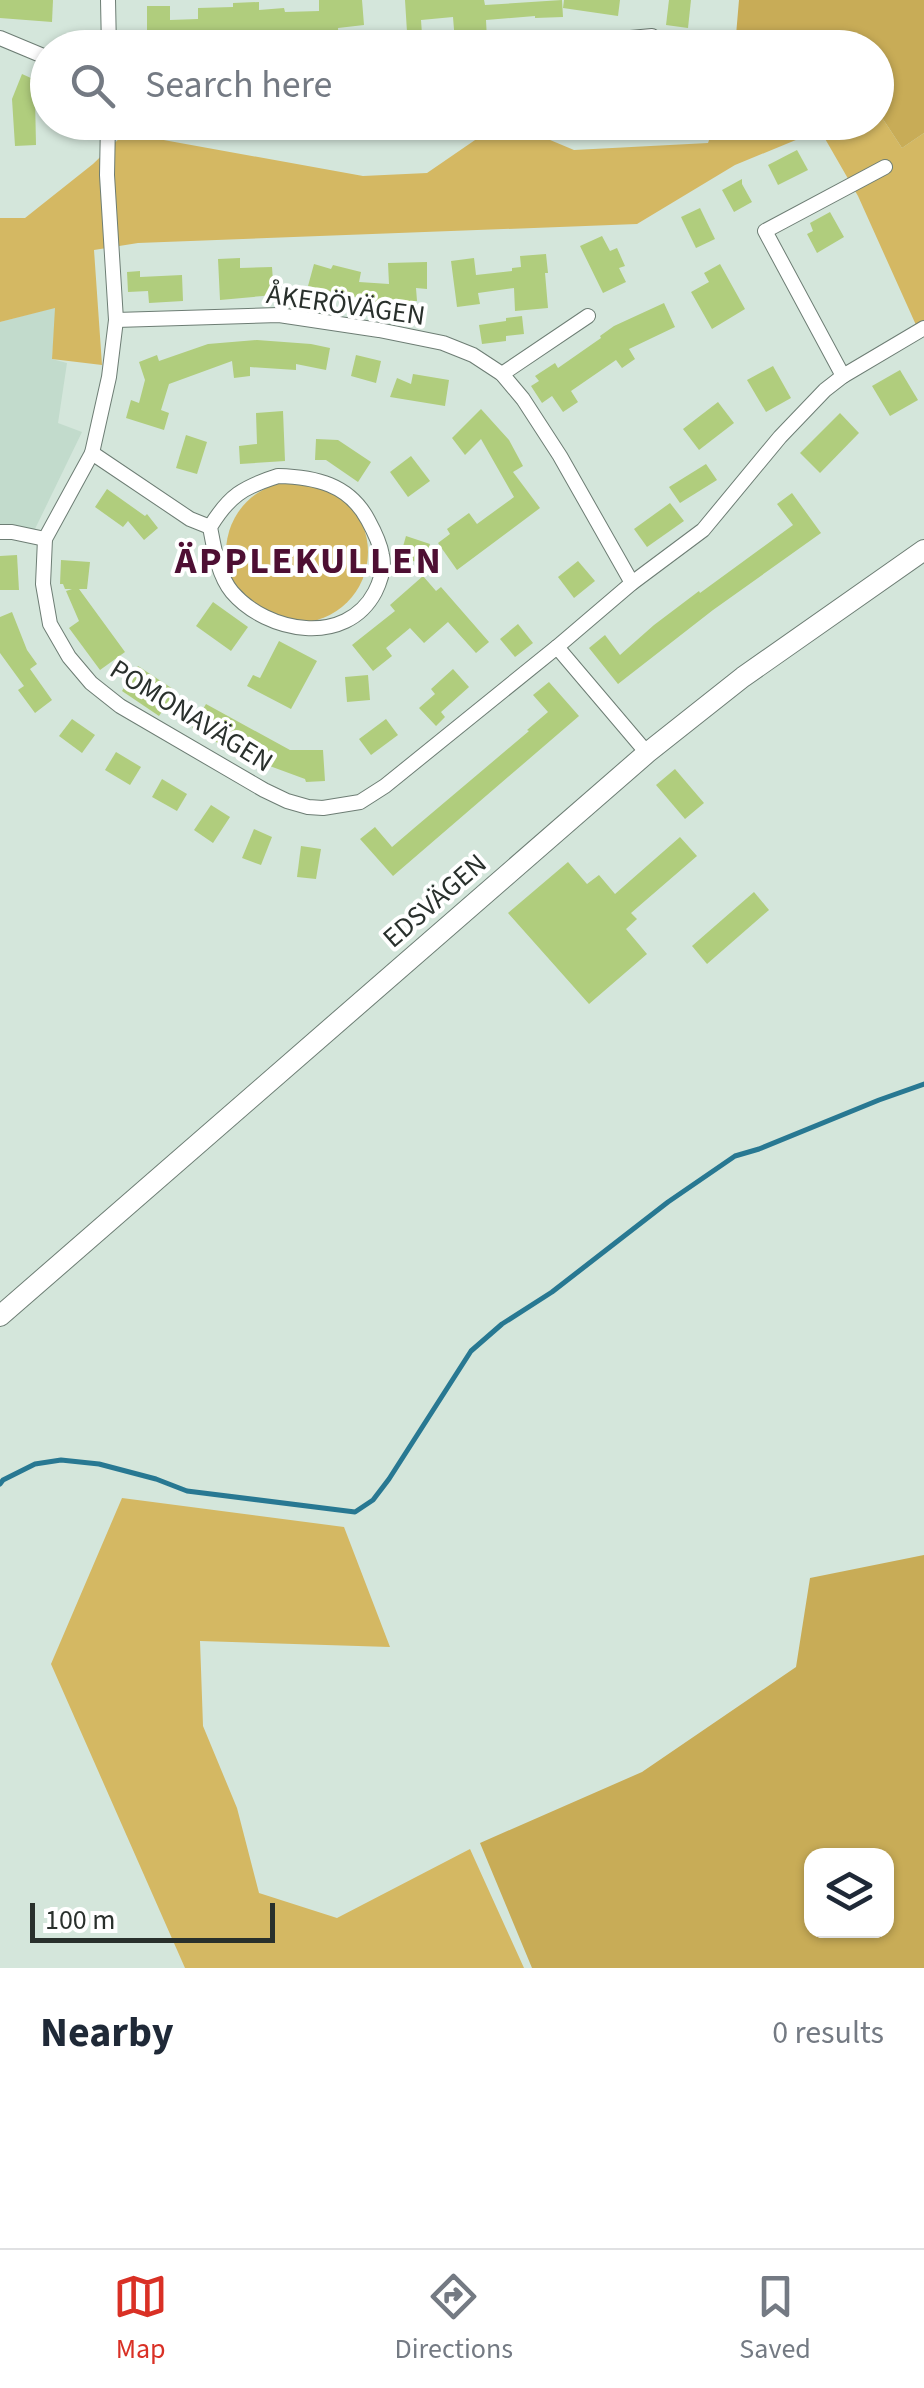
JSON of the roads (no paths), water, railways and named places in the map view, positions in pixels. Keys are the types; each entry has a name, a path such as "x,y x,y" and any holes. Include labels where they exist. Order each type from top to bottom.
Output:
{"street":[{"path":"108,0 109,30"},
{"path":"0,38 30,50"},
{"name":"POMONAVÄGEN","path":"108,140 116,320 109,377 92,453 45,539 43,584 50,624 69,656 92,683 120,706 264,790 308,807 360,802 385,786 702,530 825,390 920,330"},
{"path":"843,376 765,231 884,167"},
{"name":"ÅKERÖVÄGEN","path":"116,320 280,315 443,343 472,355 502,374 523,399 632,583"},
{"path":"502,374 588,316"},
{"path":"92,453 190,519 210,527"},
{"path":"278,476 310,477 338,488 363,511 383,559 381,580 369,604 332,627 307,629 277,624 253,611 230,590 215,556 210,527 223,506 248,486 278,476"},
{"path":"0,532 45,539"},
{"name":"EDSVÄGEN","path":"0,1316 647,753 743,677 924,550"},
{"path":"557,647 647,753"}],"waterway":[{"path":"0,1484 35,1464 61,1460 99,1464 187,1491 355,1512 373,1500 389,1479 471,1351 502,1324 552,1292 668,1202 735,1156 924,1084"}],"district":[{"name":"ÄPPLEKULLEN","path":"309,560"}]}
